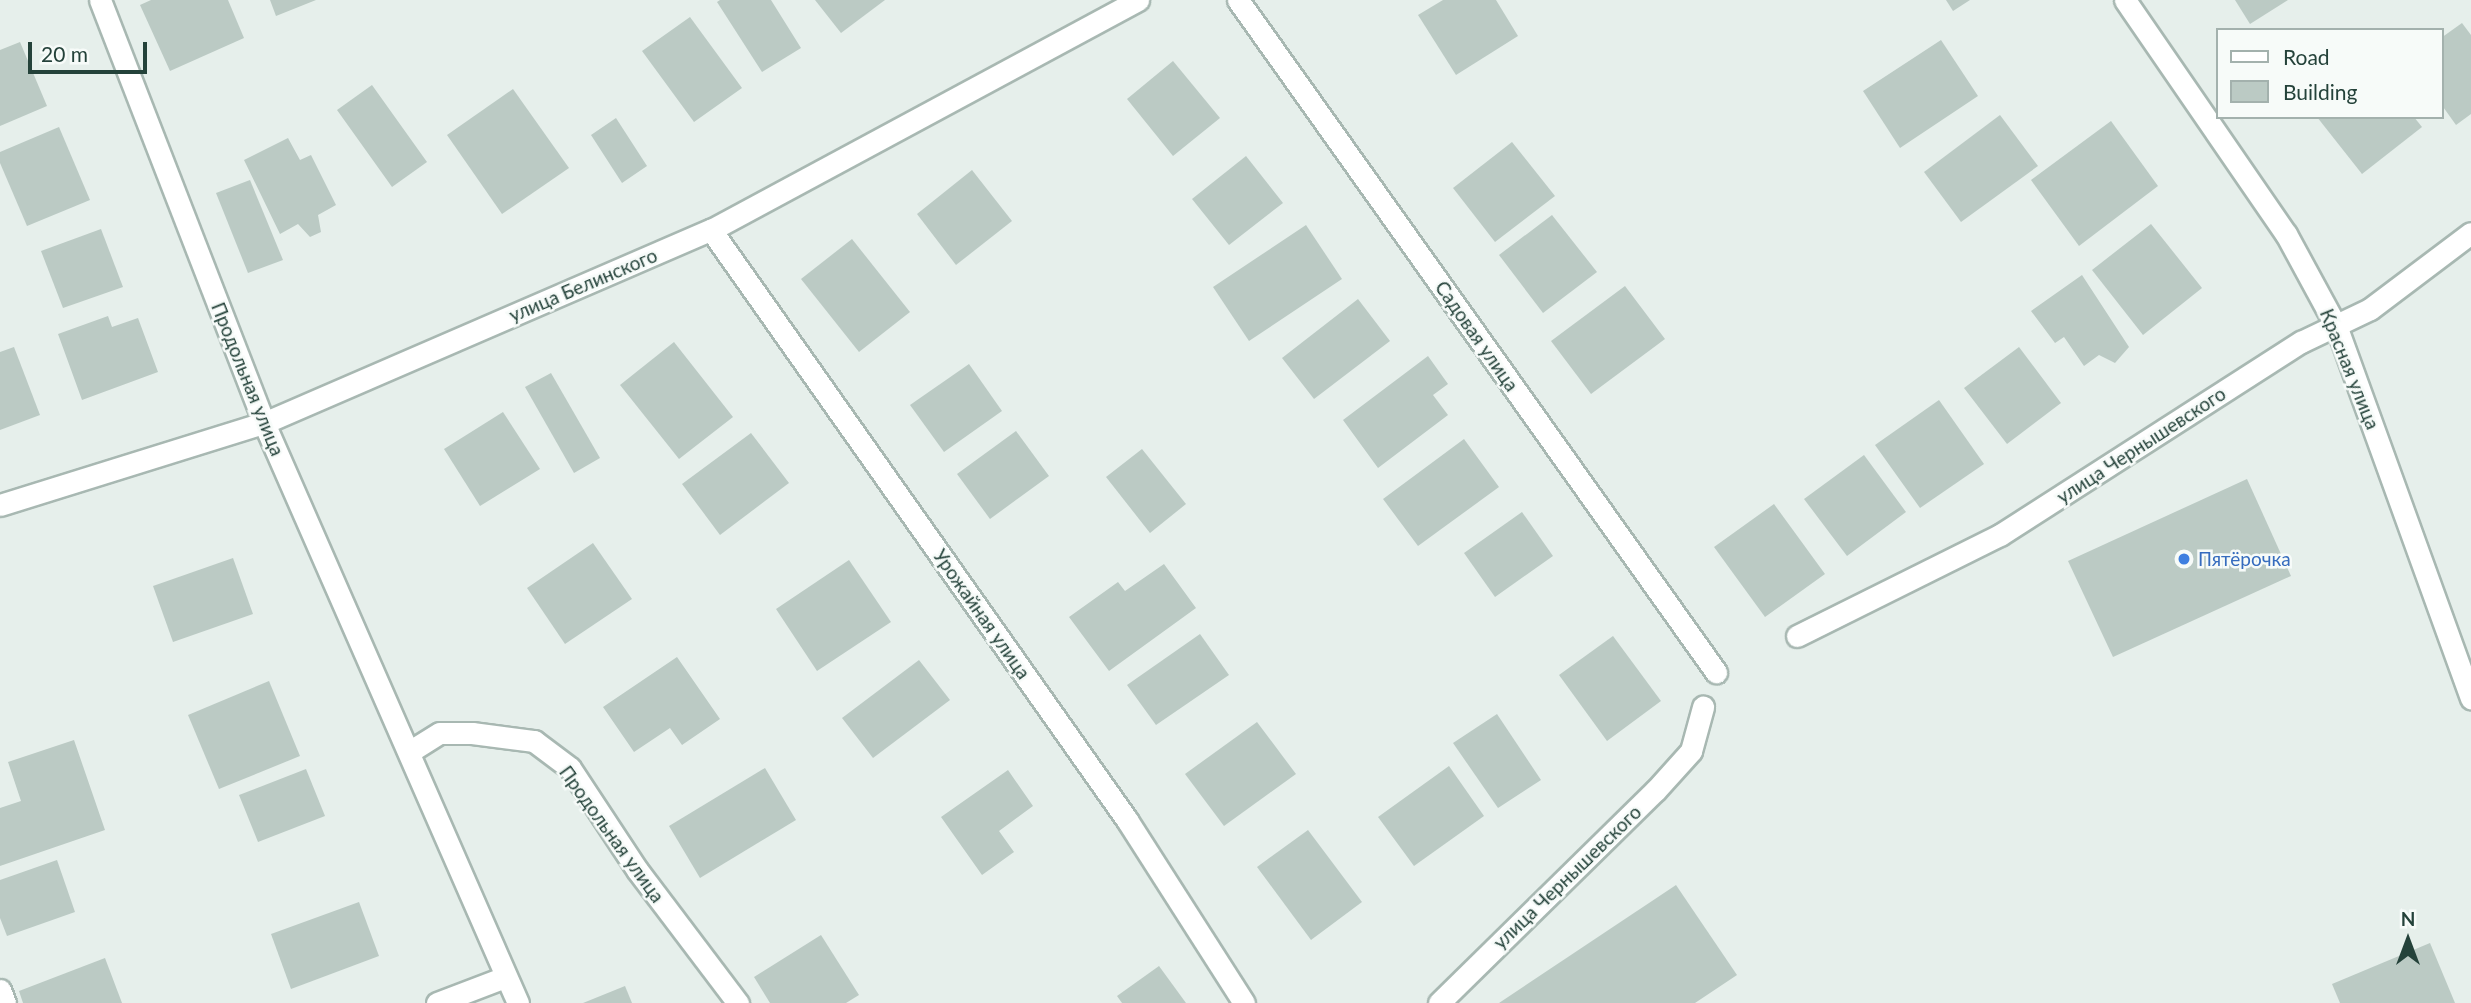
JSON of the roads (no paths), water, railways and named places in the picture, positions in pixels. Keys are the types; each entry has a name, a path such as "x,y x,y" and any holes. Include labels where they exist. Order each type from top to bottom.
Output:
{"street":[{"name":"Продольная улица","path":"100,0 264,423 518,1003"},
{"name":"улица Белинского","path":"0,505 264,423 711,230 1138,0"},
{"name":"Садовая улица","path":"1238,0 1716,672"},
{"name":"Красная улица","path":"2124,0 2287,234 2337,328 2471,698"},
{"name":"Урожайная улица","path":"711,230 1127,820 1244,1003"},
{"name":"улица Чернышевского","path":"1797,636 2000,535 2301,342 2337,328 2370,309 2471,233"},
{"name":"улица Чернышевского","path":"1439,1003 1655,792 1691,751 1703,707"},
{"name":"Продольная улица","path":"409,752 440,733 472,733 534,741 570,768 638,871 738,1003"},
{"path":"437,1003 505,977"},
{"path":"0,990 5,1003"}],"place":[{"name":"Пятёрочка","path":"2184,559"}]}
